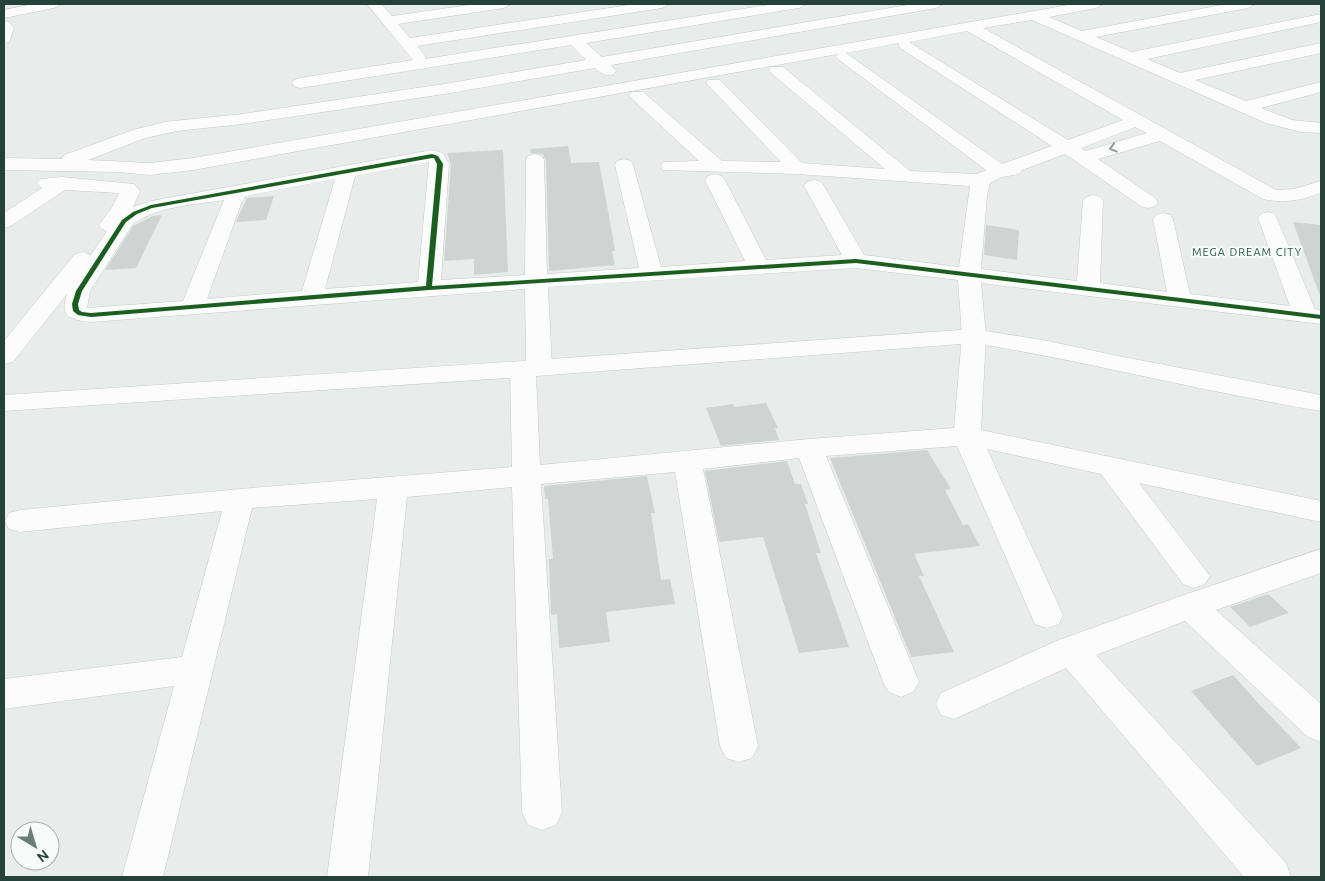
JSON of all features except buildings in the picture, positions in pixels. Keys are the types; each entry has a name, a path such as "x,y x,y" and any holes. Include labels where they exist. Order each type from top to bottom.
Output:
{"street":[{"path":"4,14 54,4"},
{"path":"374,4 444,89 468,115"},
{"path":"388,21 504,4"},
{"path":"407,44 662,4"},
{"path":"300,83 800,4"},
{"path":"853,4 874,16 1148,202"},
{"path":"52,165 87,154 126,138 166,128 210,121 242,119 444,89 936,4"},
{"path":"1009,4 1180,78 1271,120 1288,125 1321,128"},
{"path":"4,164 160,168 224,160 468,115 631,92 909,41 970,27 1096,4"},
{"path":"1084,36 1248,4"},
{"path":"687,9 775,66 905,176"},
{"path":"536,10 574,40 716,173 759,268"},
{"path":"1198,14 1321,61"},
{"path":"1132,57 1321,18"},
{"path":"4,25 7,28 4,39"},
{"path":"970,27 1270,195 1290,196 1321,186"},
{"path":"1180,78 1321,48"},
{"path":"844,57 991,176"},
{"path":"714,83 797,168"},
{"path":"1245,107 1321,87"},
{"path":"1047,615 967,436 974,336 969,275 977,196 991,176 1065,146 1135,121"},
{"path":"670,166 716,173 797,168 905,176 991,176 1083,157 1160,135"},
{"path":"429,288 440,164 436,156 427,156 150,207 135,212 124,221 79,291 76,311 80,314 91,315 311,299 429,288 856,261 1313,315"},
{"path":"534,160 536,282 526,476 542,812"},
{"path":"624,165 652,275"},
{"path":"311,299 347,171"},
{"path":"4,182 121,187 130,191 123,207 4,357"},
{"path":"4,222 62,183"},
{"path":"814,186 856,261"},
{"path":"192,307 232,204 239,191"},
{"path":"1088,289 1093,201"},
{"path":"1268,218 1313,315"},
{"path":"1163,219 1180,299"},
{"path":"4,403 974,336 1048,348 1321,403"},
{"path":"20,521 240,499 393,488 809,448 967,436 1321,512"},
{"path":"809,448 901,682"},
{"path":"687,461 739,746"},
{"path":"1111,467 1192,591 1321,726"},
{"path":"347,877 393,488"},
{"path":"142,877 240,499"},
{"path":"954,704 1192,591 1321,562"},
{"path":"1071,650 1271,877"},
{"path":"4,694 197,669"}],"cycle path":[{"path":"429,288 440,164 436,157 432,156 151,207 135,213 124,221 79,291 75,304 76,311 80,314 91,315 429,288 856,261 1321,317"}],"district":[{"name":"MEGA DREAM CITY","path":"1247,252"}]}
